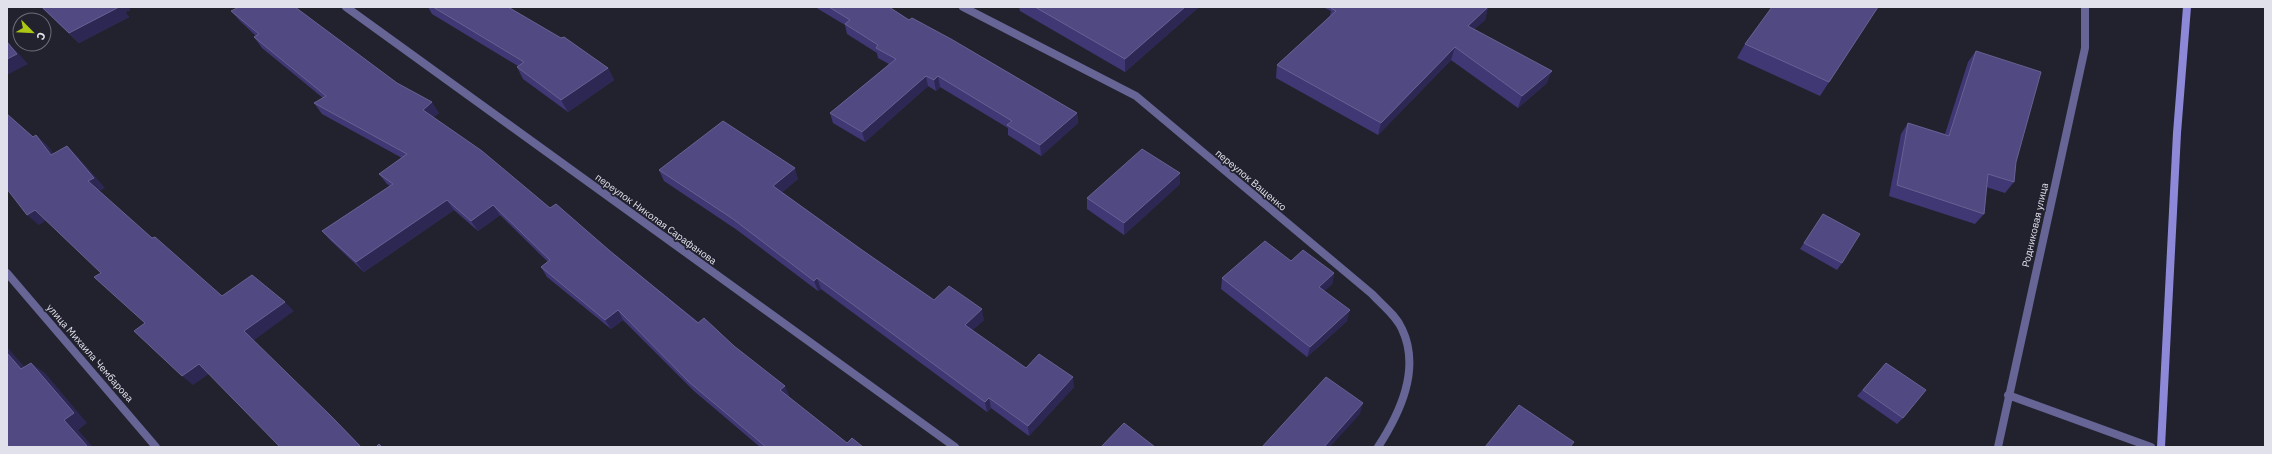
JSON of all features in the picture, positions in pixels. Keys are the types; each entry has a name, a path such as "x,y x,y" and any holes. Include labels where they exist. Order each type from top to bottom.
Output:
{"main road":[{"path":"2161,447 2177,133 2187,7"}],"street":[{"name":"переулок Николая Сарафанова","path":"346,7 955,447"},
{"name":"переулок Ващенко","path":"963,7 1136,96 1372,294 1401,329 1407,351 1409,374 1403,401 1389,431 1378,447"},
{"name":"Родниковая улица","path":"1998,447 2008,395 2085,48 2085,7"},
{"name":"улица Михаила Чембарова","path":"7,273 156,447"},
{"path":"2008,395 2151,447"}],"building":[{"path":"42,7 119,7 69,33 52,17 52,12 47,12"},
{"path":"239,7 295,7 397,83 432,102 423,110 482,151 550,208 556,204 610,251 698,323 704,318 734,346 785,386 780,390 847,443 852,438 863,447 766,447 689,382 618,310 605,320 541,267 550,260 493,205 471,221 447,200 356,262 322,231 393,184 379,174 407,154 314,103 326,96 254,37 259,34 231,11"},
{"path":"433,7 508,7 561,38 564,37 608,68 561,100 517,67 524,62"},
{"path":"829,7 889,7 909,20 912,18 951,39 1077,113 1040,145 1007,125 1012,121 938,76 934,80 926,76 862,132 830,113 896,59 876,48 878,45 845,24 850,20"},
{"path":"1035,7 1185,7 1125,59"},
{"path":"1488,7 1468,26 1552,71 1522,96 1455,47 1381,123 1277,65 1336,11 1331,8"},
{"path":"1772,7 1878,7 1829,82 1745,44"},
{"path":"7,42 12,48 12,52 15,52 17,54 7,59"},
{"path":"1976,51 2041,72 2016,162 2014,182 1988,174 1984,214 1897,185 1908,123 1949,136"},
{"path":"7,114 33,137 36,135 51,155 67,146 94,178 88,181 152,238 155,237 222,296 252,275 285,302 244,331 361,447 280,447 199,364 182,376 134,331 145,323 94,277 101,273 35,210 27,215 7,189"},
{"path":"723,121 795,168 773,186 934,300 949,286 982,309 965,325 1026,368 1039,354 1073,377 1028,426 989,398 985,402 817,278 814,281 733,219 659,170"},
{"path":"1142,149 1180,173 1124,223 1087,198"},
{"path":"1823,214 1860,234 1842,263 1804,243"},
{"path":"1265,241 1291,261 1303,250 1334,273 1319,287 1350,310 1310,347 1222,278"},
{"path":"7,353 21,369 31,363 74,413 64,420 88,447 7,447"},
{"path":"1886,363 1926,390 1903,418 1863,390"},
{"path":"1326,377 1363,403 1324,447 1262,447"},
{"path":"1519,405 1574,442 1570,447 1485,447"},
{"path":"1124,423 1155,447 1101,447"}]}
